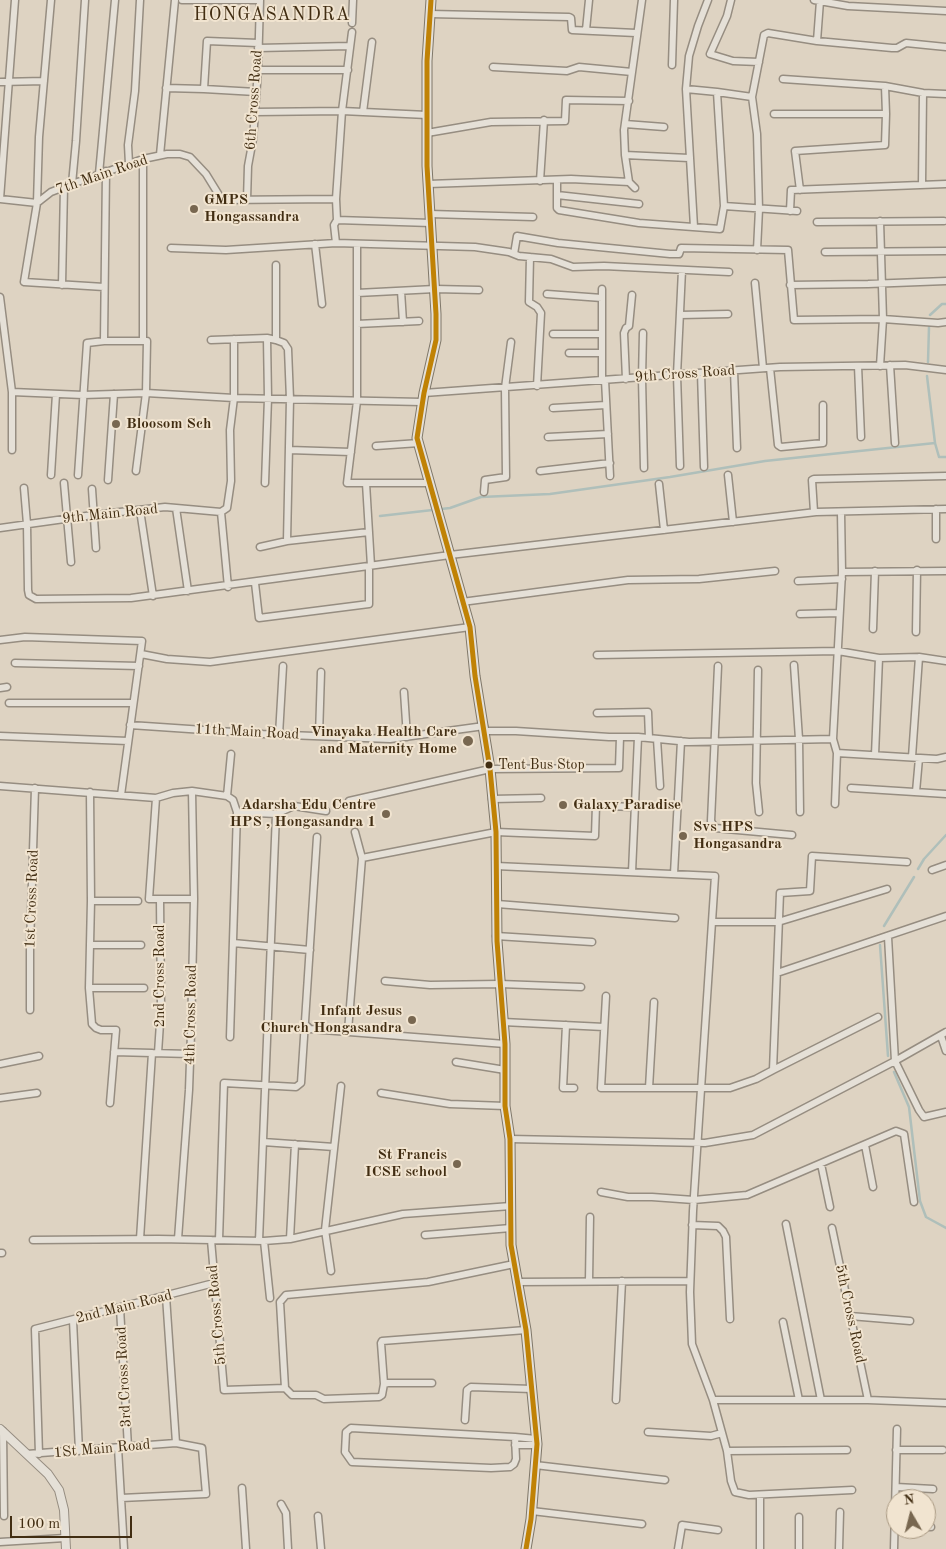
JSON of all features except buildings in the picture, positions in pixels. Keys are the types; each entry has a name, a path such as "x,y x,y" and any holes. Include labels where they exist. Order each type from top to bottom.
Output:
{"main road":[{"path":"431,0 427,61 427,133 436,340 423,398 417,438 470,627 475,676 490,769 496,832 496,936 505,1044 506,1106 510,1139 511,1245 526,1330 537,1442 532,1511 526,1549"}],"street":[{"path":"15,0 0,199 37,203"},
{"path":"51,0 39,137 37,203 24,282 104,287"},
{"path":"72,184 85,0"},
{"path":"99,174 115,0"},
{"path":"129,164 128,145 135,91 140,0"},
{"path":"160,156 175,0"},
{"path":"182,0 260,0"},
{"name":"6th Cross Road","path":"247,200 248,166 253,139 258,70 260,0"},
{"path":"352,23 353,0"},
{"path":"586,30 590,0"},
{"path":"634,188 629,182 625,155 625,124 636,32 642,0"},
{"path":"672,65 674,0"},
{"path":"694,227 686,89 689,56 708,0"},
{"path":"731,0 727,16 710,54 733,61 759,62"},
{"path":"817,41 817,1 848,6 946,11"},
{"path":"430,14 569,17 571,18 572,30 636,32"},
{"path":"336,243 334,225 337,220 336,199 342,110 352,32"},
{"path":"757,250 759,209 757,134 752,97 764,35 892,48 897,48 906,43 946,47"},
{"path":"204,89 207,41 258,46 350,46"},
{"path":"363,112 372,42"},
{"path":"493,68 567,71 579,67 632,72"},
{"path":"258,70 348,70"},
{"path":"783,79 885,86 923,93 946,94"},
{"path":"0,82 44,81"},
{"path":"800,190 795,151 885,145 885,86"},
{"path":"166,88 256,92"},
{"path":"686,89 752,97"},
{"path":"556,180 557,208 563,212 639,223 720,229 724,206 717,92"},
{"path":"922,184 923,93"},
{"path":"427,133 491,122 564,121 566,100 629,101"},
{"path":"255,112 342,110 427,115"},
{"path":"774,114 886,114"},
{"path":"540,181 544,120"},
{"path":"625,124 664,127"},
{"name":"7th Main Road","path":"37,203 51,192 106,171 143,159 180,154 190,157 206,174 222,200 336,199"},
{"path":"625,155 690,158"},
{"path":"143,159 143,340"},
{"path":"104,341 106,171"},
{"path":"428,184 556,180 629,182"},
{"path":"724,206 794,211 791,190 946,184"},
{"path":"62,285 64,187"},
{"path":"557,195 639,204"},
{"path":"337,220 533,216"},
{"path":"880,221 883,319 880,366"},
{"path":"817,222 944,221"},
{"path":"514,254 517,236 558,243 670,254 679,254 681,248 788,250 794,320 883,319 946,322"},
{"path":"172,248 226,250 336,243 475,247 551,259 573,267 604,266 729,272"},
{"path":"315,244 322,304"},
{"path":"357,244 357,400 347,483 430,483"},
{"path":"825,252 946,251"},
{"path":"530,257 529,302 538,307 541,313 537,386"},
{"path":"276,264 276,340"},
{"path":"680,466 678,375 682,270"},
{"path":"790,285 946,281"},
{"path":"755,283 778,445 781,447 823,443 823,405"},
{"path":"357,293 435,289 479,290"},
{"path":"602,289 603,380 610,476"},
{"path":"400,291 403,322"},
{"path":"548,294 602,298"},
{"path":"626,379 624,333 629,326 632,295"},
{"path":"0,297 12,392 12,450"},
{"path":"680,314 728,314"},
{"path":"357,324 419,322"},
{"path":"643,333 644,468"},
{"path":"553,334 602,334"},
{"path":"265,483 268,398 267,338"},
{"path":"211,340 267,338 284,343 288,349 290,399 287,541"},
{"path":"78,475 87,343 104,341 147,340 146,394 136,471"},
{"path":"228,586 221,512 227,508 231,481 230,430 234,398 234,340"},
{"path":"484,492 485,480 506,477 505,388 511,342"},
{"path":"569,353 602,353"},
{"path":"890,365 895,443"},
{"name":"9th Cross Road","path":"12,392 357,400 423,398 505,388 767,368 905,365 946,370"},
{"path":"858,366 862,437"},
{"path":"734,371 737,448"},
{"path":"701,373 704,467"},
{"path":"51,475 56,394"},
{"path":"108,480 114,394"},
{"path":"553,408 606,405"},
{"path":"548,437 608,434"},
{"path":"376,446 418,443"},
{"path":"289,450 351,452"},
{"path":"540,471 610,463"},
{"path":"728,475 733,522"},
{"path":"814,512 812,480 814,478 946,476"},
{"path":"64,483 71,562"},
{"path":"255,583 259,618 369,604 370,567 366,483"},
{"path":"658,484 664,530"},
{"path":"24,488 27,524 28,590 32,598 131,598 154,596 450,555 814,512 946,509"},
{"path":"92,489 96,548"},
{"path":"176,508 188,591"},
{"name":"9th Main Road","path":"0,528 140,510 176,508 221,512"},
{"path":"936,509 936,539"},
{"path":"140,510 154,596"},
{"path":"835,804 837,753 833,739 842,575 841,512"},
{"path":"260,548 287,541 369,532"},
{"path":"916,632 917,570"},
{"path":"462,602 628,580 699,579 775,571"},
{"path":"874,629 875,571"},
{"path":"798,581 875,571 946,571"},
{"path":"800,614 839,612"},
{"path":"141,654 167,659 210,662 470,627"},
{"path":"0,640 25,637 142,641 121,794"},
{"path":"597,655 838,651 879,658 919,657 946,661"},
{"path":"916,792 915,758 919,657"},
{"path":"875,755 879,658"},
{"path":"14,663 139,666"},
{"path":"794,665 799,739 800,812"},
{"path":"279,735 283,666"},
{"path":"718,666 711,821 715,828 792,835"},
{"path":"758,670 756,783 759,812"},
{"path":"319,736 321,672"},
{"path":"404,692 408,737"},
{"path":"9,703 134,703"},
{"path":"597,713 648,712 649,738"},
{"name":"11th Main Road","path":"130,725 279,735 390,739 484,729 681,741 833,739"},
{"path":"0,736 128,741"},
{"path":"348,801 490,769 619,768 620,737"},
{"path":"632,872 638,737"},
{"path":"657,739 660,786"},
{"path":"674,874 681,741"},
{"path":"837,753 937,759 946,757"},
{"path":"226,796 231,754"},
{"path":"0,786 156,798 173,793 192,791 226,796 233,800 237,812 230,1037"},
{"name":"1st Cross Road","path":"30,1010 35,788"},
{"path":"851,788 946,794"},
{"name":"4th Cross Road","path":"178,1239 190,1054 194,899 192,791"},
{"path":"90,792 90,988 92,1024 101,1030 116,1030 110,1103"},
{"path":"156,798 149,898 194,899"},
{"path":"492,798 541,798"},
{"path":"362,858 496,832 595,836 596,805"},
{"path":"237,812 276,814 294,806 326,811"},
{"path":"606,806 635,808"},
{"path":"270,1298 262,1241 263,1142 276,814"},
{"path":"348,1031 362,858 355,832"},
{"path":"220,1240 224,1083 296,1087 301,1083 317,838"},
{"path":"773,1070 780,893 810,890 812,856 907,862"},
{"path":"932,870 946,865"},
{"path":"496,866 715,876 692,1225 690,1280 692,1344 713,1400 727,1451 731,1481 735,1492 760,1495 852,1490"},
{"path":"712,922 778,922 886,889"},
{"name":"2nd Cross Road","path":"140,1239 155,1053 162,1008 160,898"},
{"path":"91,901 138,901"},
{"path":"497,904 676,918"},
{"path":"777,973 946,916 946,920"},
{"path":"496,936 592,942"},
{"path":"888,936 895,1061 924,1117 946,1112"},
{"path":"233,943 310,950"},
{"path":"90,945 142,945"},
{"path":"385,981 430,985 500,984 581,987"},
{"path":"90,988 144,988"},
{"path":"606,996 602,1088 730,1088 756,1079 878,1018"},
{"path":"649,1088 654,1002"},
{"path":"503,1022 604,1027"},
{"path":"566,1025 563,1088 574,1088"},
{"path":"306,1026 310,1029 505,1044"},
{"path":"510,1139 698,1142 753,1135 943,1034 946,1051"},
{"path":"114,1052 190,1054"},
{"path":"0,1064 39,1056"},
{"path":"456,1062 505,1070"},
{"path":"331,1271 325,1230 341,1086"},
{"path":"382,1093 450,1104 506,1106"},
{"path":"0,1098 37,1094"},
{"path":"601,1192 628,1197 652,1196 694,1200 747,1195 896,1131 904,1134 914,1202"},
{"path":"263,1142 334,1147"},
{"path":"290,1239 295,1144"},
{"path":"865,1145 873,1187"},
{"path":"822,1164 830,1207"},
{"path":"33,1240 178,1239 262,1241 290,1239 404,1214 511,1206"},
{"path":"589,1281 590,1217"},
{"path":"786,1224 821,1400"},
{"path":"692,1225 718,1226 726,1237 730,1319"},
{"path":"425,1235 511,1228"},
{"name":"5th Cross Road","path":"832,1228 868,1400"},
{"name":"5th Cross Road","path":"211,1240 224,1390 285,1388"},
{"path":"514,1264 428,1282 286,1295 280,1302 285,1388 292,1395 316,1395 324,1399 378,1397 382,1395 384,1384 382,1341 526,1330"},
{"path":"518,1282 690,1280"},
{"path":"616,1400 622,1281"},
{"name":"2nd Main Road","path":"39,1454 35,1329 214,1283"},
{"path":"166,1296 176,1443"},
{"name":"3rd Cross Road","path":"120,1308 128,1447"},
{"path":"850,1316 910,1322"},
{"path":"73,1320 79,1451"},
{"path":"783,1322 799,1400"},
{"path":"384,1384 388,1382 432,1383"},
{"path":"465,1420 467,1390 471,1387 532,1389"},
{"path":"713,1400 868,1400 946,1403"},
{"path":"515,1437 516,1459 510,1467 491,1468 352,1462 345,1452 346,1432 351,1428 515,1437 537,1442"},
{"path":"897,1429 896,1488 934,1489"},
{"path":"1,1430 48,1474 59,1490 64,1510 66,1549"},
{"path":"1,1430 4,1516"},
{"path":"648,1432 711,1436 722,1433"},
{"path":"515,1445 537,1442"},
{"name":"1St Main Road","path":"27,1454 176,1443 202,1448 206,1494 121,1498"},
{"path":"118,1448 124,1549"},
{"path":"727,1451 847,1450"},
{"path":"896,1450 943,1450"},
{"path":"535,1465 664,1480"},
{"path":"242,1488 246,1549"},
{"path":"760,1495 760,1549"},
{"path":"281,1504 286,1513 288,1549"},
{"path":"532,1511 642,1524"},
{"path":"839,1549 840,1512"},
{"path":"318,1516 321,1549"},
{"path":"799,1517 800,1549"},
{"path":"678,1549 682,1525 718,1530"},
{"path":"0,1542 65,1538"}],"waterway":[{"path":"930,315 942,304 946,304"},
{"path":"928,362 929,327"},
{"path":"927,376 935,443 939,457 946,457"},
{"path":"380,516 450,508 481,497 550,494 765,461 935,443"},
{"path":"918,869 924,859 946,835"},
{"path":"884,926 914,877"},
{"path":"880,945 888,1056"},
{"path":"894,1072 909,1107 920,1201 926,1217 946,1228"}],"transit line":[{"path":"431,0 427,61 427,166 436,340 424,393 417,438 470,627 475,676 490,769 496,832 497,941 505,1044 505,1106 510,1139 511,1245 526,1330 537,1444 531,1519 526,1549"}],"place":[{"name":"GMPS Hongassandra","path":"194,209"},
{"name":"Bloosom Sch","path":"116,424"},
{"name":"Vinayaka Health Care and Maternity Home","path":"468,741"},
{"name":"Tent Bus Stop","path":"489,765"},
{"name":"Galaxy Paradise","path":"563,805"},
{"name":"Adarsha Edu Centre HPS , Hongasandra 1","path":"386,814"},
{"name":"Svs HPS Hongasandra","path":"683,836"},
{"name":"Infant Jesus Church Hongasandra","path":"412,1020"},
{"name":"St Francis ICSE school","path":"457,1164"}],"district":[{"name":"HONGASANDRA","path":"272,15"}]}
